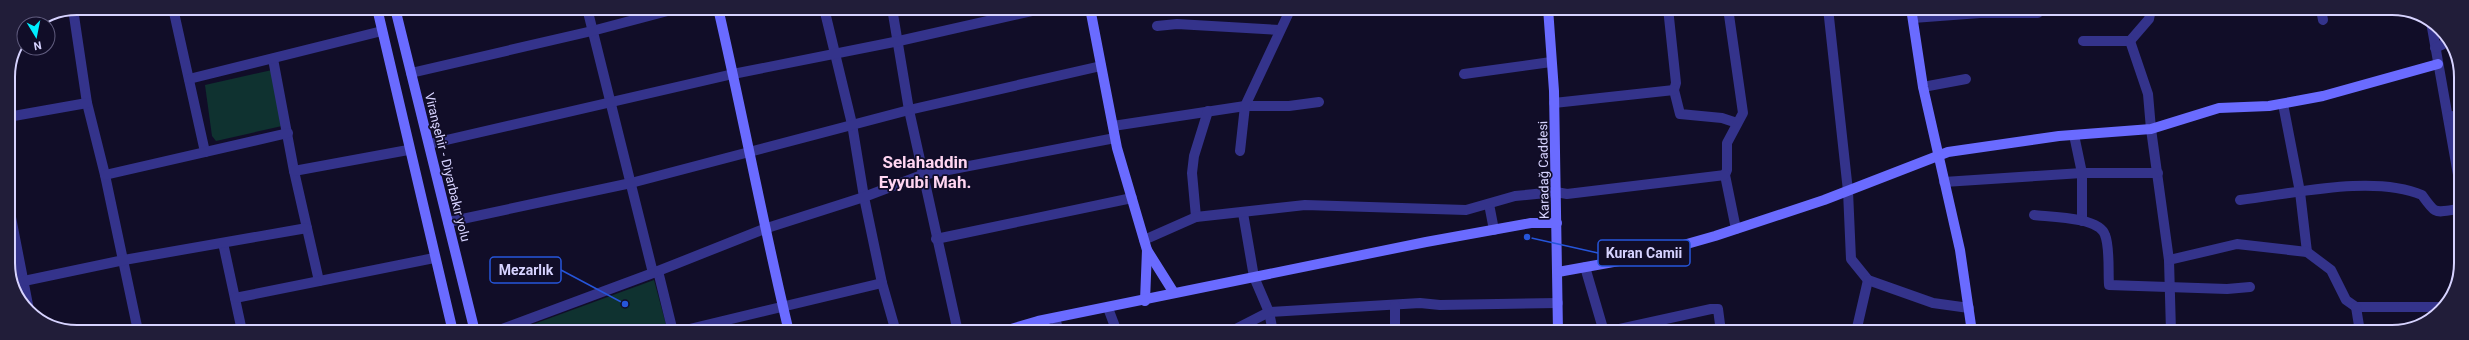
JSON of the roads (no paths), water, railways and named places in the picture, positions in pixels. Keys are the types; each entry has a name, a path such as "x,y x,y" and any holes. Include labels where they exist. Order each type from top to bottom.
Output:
{"street":[{"path":"74,15 87,103 105,175 137,325"},
{"path":"175,15 205,152"},
{"path":"379,15 408,150 451,325"},
{"name":"Viranşehir - Diyarbakır yolu","path":"397,15 473,325"},
{"path":"589,15 631,183 671,325"},
{"path":"411,73 592,31 653,15"},
{"path":"720,15 750,152 764,229 787,325"},
{"path":"826,15 852,124 864,197 882,283 894,325"},
{"path":"893,15 899,41 909,110 922,175 956,325"},
{"path":"429,144 733,74 899,41 1014,15"},
{"path":"1091,15 1112,126 1144,240 1147,250 1174,293"},
{"path":"1240,151 1246,106 1288,15"},
{"name":"Karadağ Caddesi","path":"1548,15 1554,103 1558,325"},
{"path":"1669,15 1676,83 1674,90 1680,114 1722,118 1737,123"},
{"path":"1729,15 1743,113 1727,143 1725,175 1736,229"},
{"path":"1829,15 1848,191 1851,259 1868,280 1932,303 1969,308"},
{"path":"1912,15 1923,87 1960,250 1971,325"},
{"path":"2083,41 2130,41 2149,19 2150,15"},
{"path":"2322,15 2323,20"},
{"path":"1157,26 1177,24 1280,30"},
{"path":"2432,30 2454,147"},
{"path":"189,78 273,59 382,31"},
{"path":"2130,41 2148,94 2150,129 2158,173 2169,260 2171,325"},
{"path":"2435,48 2444,44"},
{"path":"273,59 294,171 319,281"},
{"path":"1464,74 1551,62"},
{"path":"1558,272 1641,257 1736,229 1848,191 1938,155 2074,134 2150,129 2219,108 2283,104 2323,96 2438,64"},
{"path":"448,222 631,183 852,124 1101,66"},
{"path":"1923,87 1966,79"},
{"path":"1554,103 1674,90"},
{"path":"1112,126 1246,106 1289,106 1319,102"},
{"path":"15,116 87,103"},
{"path":"2283,104 2300,192 2307,252"},
{"path":"1196,218 1192,173 1194,156 1208,111"},
{"path":"2448,118 2454,116"},
{"path":"105,175 288,133"},
{"path":"2074,134 2082,173 2082,221"},
{"path":"513,325 655,272 764,229 864,197 922,175 1115,138"},
{"path":"294,171 408,150"},
{"path":"1944,182 2082,173 2158,173"},
{"path":"1144,240 1196,218 1305,205 1420,208 1444,211 1466,210 1515,196 1556,192 1567,194 1725,175"},
{"path":"2240,200 2347,187 2393,186 2422,195 2431,209 2436,212 2454,210"},
{"path":"936,239 1132,198"},
{"path":"1489,204 1494,230"},
{"path":"1243,213 1254,277 1269,312 1272,325"},
{"path":"2034,215 2082,221 2101,228 2105,236 2109,284 2227,289 2250,287"},
{"path":"1028,325 1055,318 1144,301 1174,293 1494,230 1531,223 1557,223"},
{"path":"24,281 124,260 306,228"},
{"path":"15,233 27,300"},
{"path":"223,243 241,325"},
{"path":"2169,260 2237,244 2307,252 2331,270 2346,300 2356,307 2436,307"},
{"path":"1144,301 1147,250"},
{"path":"235,298 434,258"},
{"path":"1585,267 1603,325"},
{"path":"1858,325 1868,280"},
{"path":"706,325 882,283"},
{"path":"1244,325 1269,312 1348,306 1558,304"},
{"path":"1395,305 1395,325"},
{"path":"2356,307 2359,325"},
{"path":"1108,308 1114,325"},
{"path":"1637,325 1711,309 1718,309 1720,325"},
{"path":"1055,318 1057,325"}],"place":[{"name":"Kuran Camii","path":"1527,237"},
{"name":"Mezarlık","path":"625,304"}],"district":[{"name":"Selahaddin Eyyubi Mah.","path":"925,172"}]}
